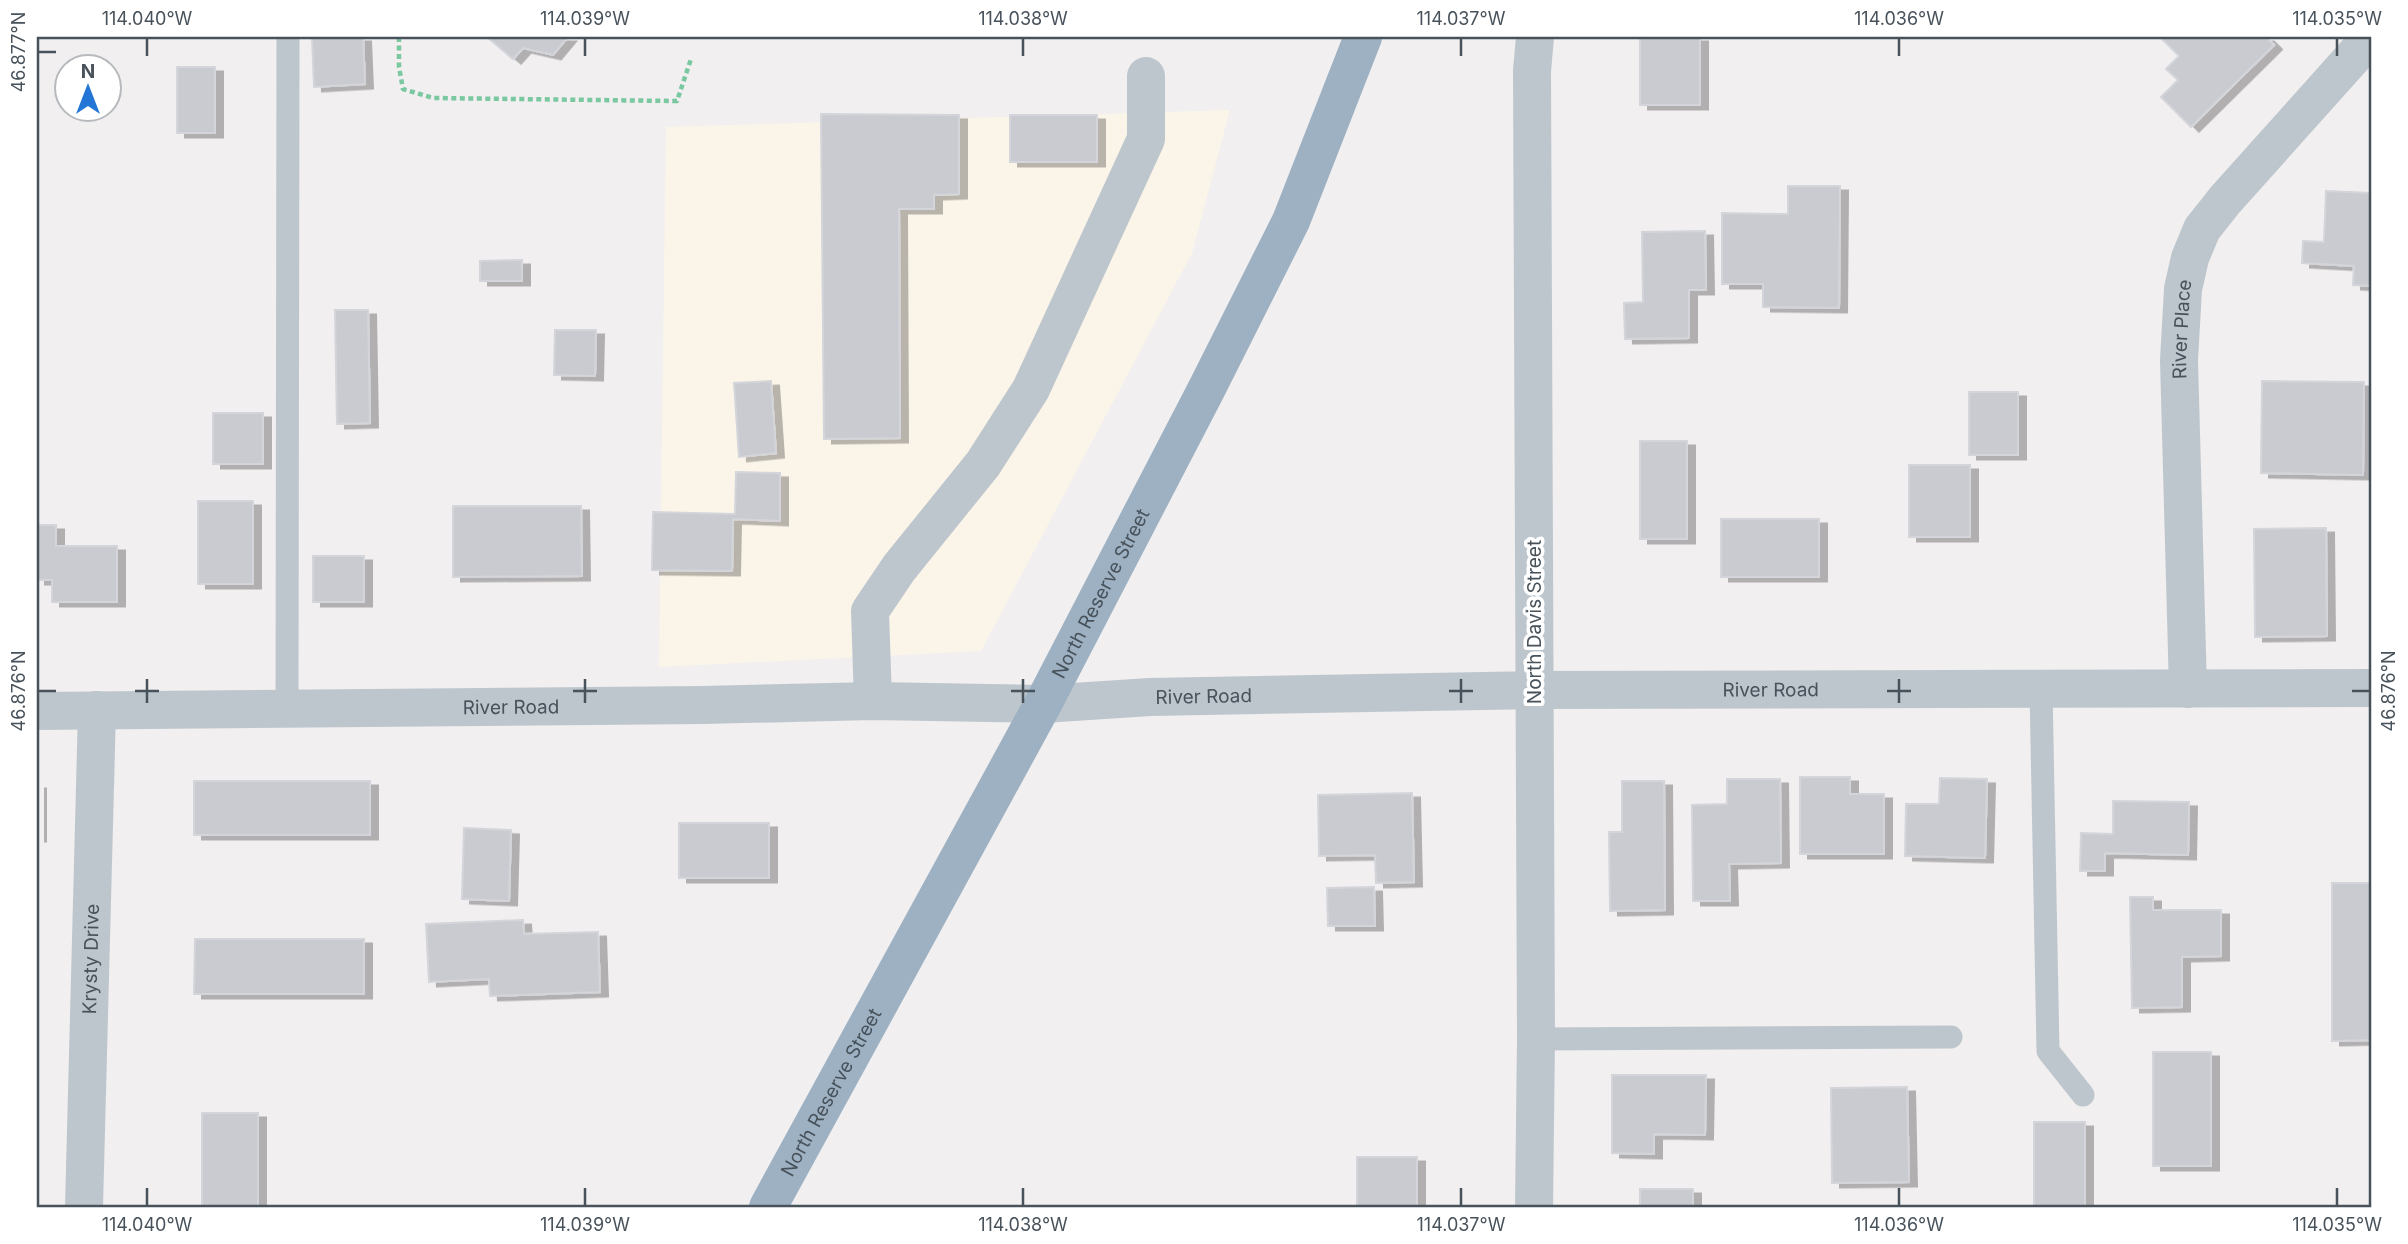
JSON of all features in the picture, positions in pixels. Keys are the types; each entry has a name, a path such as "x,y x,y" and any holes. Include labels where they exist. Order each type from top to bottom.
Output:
{"highway":[{"name":"North Reserve Street","path":"768,1207 1043,704 1206,390 1291,221 1363,37"}],"street":[{"name":"North Davis Street","path":"1534,1207 1536,1039 1531,71 1535,37"},
{"name":"River Place","path":"2188,689 2179,360 2183,289 2190,258 2202,229 2371,37"},
{"path":"873,701 870,611 899,568 983,464 1031,389 1146,139 1146,76"},
{"name":"River Road","path":"37,711 873,701 1043,704 1150,698 1535,690 2371,688"},
{"name":"Krysty Drive","path":"84,1207 97,710"}],"lane":[{"path":"288,37 288,708"},
{"path":"2041,689 2048,1051 2082,1095"},
{"path":"1536,1039 1951,1037"}],"path":[{"path":"399,37 399,67 403,89 433,98 677,102 691,59"}],"shaded area":[{"path":"1230,110 1192,253 981,651 659,667 666,127"}],"building":[{"path":"312,37 363,37 365,84 314,87"},
{"path":"487,37 568,37 553,55 523,48 513,59"},
{"path":"1640,37 1700,37 1700,105 1640,105"},
{"path":"2160,37 2266,37 2274,45 2191,127 2161,97 2178,80 2166,69 2179,56"},
{"path":"177,67 215,67 215,133 177,133"},
{"path":"821,114 959,115 959,194 934,195 934,209 899,209 900,438 824,439"},
{"path":"1010,115 1097,115 1097,162 1010,162"},
{"path":"1788,186 1840,186 1839,308 1763,307 1763,284 1722,284 1722,213 1788,214"},
{"path":"2326,191 2371,193 2371,286 2353,285 2354,266 2302,263 2303,241 2324,242"},
{"path":"1705,231 1706,290 1689,290 1689,338 1625,339 1624,303 1643,302 1642,232"},
{"path":"522,260 522,281 480,281 480,261"},
{"path":"335,310 368,310 370,423 337,424"},
{"path":"555,330 596,330 595,376 554,375"},
{"path":"771,381 776,453 739,457 734,383"},
{"path":"2262,381 2364,382 2363,475 2261,473"},
{"path":"1969,392 2018,392 2018,455 1969,455"},
{"path":"213,413 263,413 263,464 213,464"},
{"path":"1640,441 1687,441 1687,539 1640,539"},
{"path":"1909,465 1970,465 1970,537 1909,537"},
{"path":"736,472 780,473 780,521 733,519 732,571 652,570 653,512 735,514"},
{"path":"198,501 253,501 253,584 198,584"},
{"path":"453,506 581,506 582,576 453,577"},
{"path":"1721,519 1819,519 1819,577 1721,577"},
{"path":"37,525 56,525 56,546 117,546 117,602 52,602 52,580 37,580"},
{"path":"2326,528 2327,636 2255,637 2254,529"},
{"path":"313,556 364,556 364,602 313,602"},
{"path":"1800,777 1850,777 1850,794 1884,794 1884,854 1800,854"},
{"path":"1940,778 1987,779 1985,858 1905,856 1906,804 1939,804"},
{"path":"1727,779 1780,779 1781,863 1729,864 1730,901 1693,901 1692,805 1727,804"},
{"path":"194,781 370,781 370,835 194,835"},
{"path":"1622,781 1664,781 1665,910 1610,911 1609,832 1622,832"},
{"path":"38,784 38,837 37,837"},
{"path":"1412,793 1414,882 1376,883 1375,855 1319,856 1318,795"},
{"path":"2113,801 2189,802 2188,855 2105,853 2105,871 2080,871 2081,833 2113,834"},
{"path":"679,823 769,823 769,878 679,878"},
{"path":"464,828 511,830 509,901 462,899"},
{"path":"2332,883 2371,883 2371,1040 2332,1041"},
{"path":"1374,887 1375,926 1328,926 1327,888"},
{"path":"2130,897 2153,897 2153,910 2221,910 2221,956 2182,957 2182,1007 2132,1008"},
{"path":"523,920 524,934 598,932 600,992 490,996 489,979 429,982 426,924"},
{"path":"195,939 364,939 364,994 194,994"},
{"path":"2153,1052 2211,1052 2211,1166 2153,1166"},
{"path":"1612,1075 1706,1075 1705,1135 1654,1134 1654,1154 1612,1153"},
{"path":"1907,1087 1909,1182 1832,1183 1831,1088"},
{"path":"202,1113 258,1113 258,1207 202,1207"},
{"path":"2034,1122 2085,1122 2085,1207 2034,1207"},
{"path":"1357,1157 1417,1157 1417,1207 1357,1207"},
{"path":"1640,1189 1693,1189 1693,1207 1640,1207"}]}
